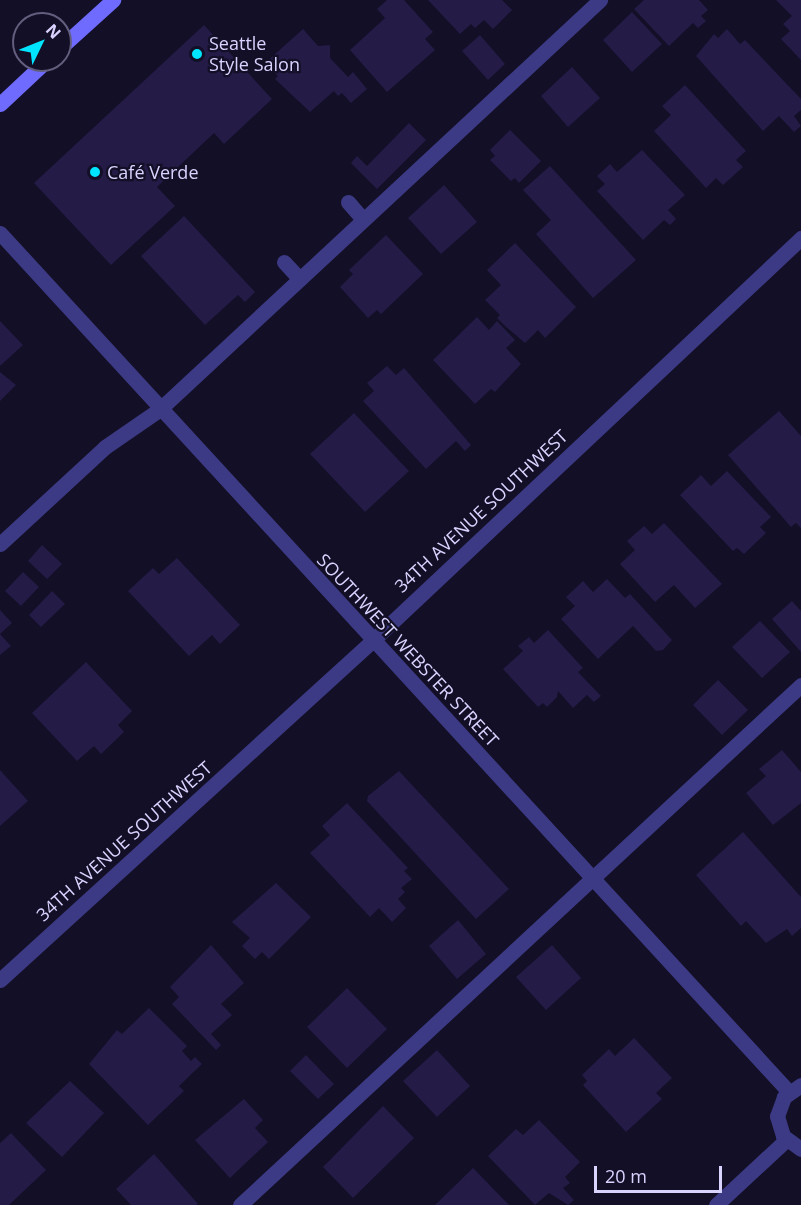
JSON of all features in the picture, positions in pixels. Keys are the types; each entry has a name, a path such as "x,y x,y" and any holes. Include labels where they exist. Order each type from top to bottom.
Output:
{"main road":[{"path":"72,37 112,0"},
{"path":"0,104 34,72"}],"street":[{"path":"0,544 105,447 160,409 600,0"},
{"path":"348,202 363,219"},
{"name":"SOUTHWEST WEBSTER STREET","path":"0,233 372,641 592,878 795,1088"},
{"name":"34TH AVENUE SOUTHWEST","path":"0,980 372,641 801,238"},
{"path":"284,262 300,279"},
{"path":"240,1205 801,685"},
{"path":"795,1088 777,1116 786,1140 801,1149"},
{"path":"716,1205 786,1140"}],"building":[{"path":"387,0 404,0 433,32 425,39 435,50 387,92 350,50 385,18 377,9"},
{"path":"428,0 502,0 512,10 493,29 484,20 475,28 471,24 460,34"},
{"path":"644,0 699,0 708,10 701,16 706,21 698,28 693,23 669,46 634,9"},
{"path":"776,0 801,0 801,60 781,39 790,31 783,24 792,16"},
{"path":"632,12 662,44 632,72 603,40"},
{"path":"204,25 272,99 224,144 214,133 157,187 175,206 111,265 34,183"},
{"path":"303,29 318,46 330,45 330,58 348,77 353,72 367,89 351,103 342,93 338,96 334,91 310,112 275,79 278,76 265,63"},
{"path":"727,29 740,44 745,40 801,99 801,110 794,116 801,126 794,132 779,116 763,131 696,56 714,34 718,38"},
{"path":"480,35 505,64 488,80 462,51"},
{"path":"572,67 600,98 568,127 541,96"},
{"path":"685,85 746,151 736,160 743,167 723,185 716,178 706,188 654,131 671,115 662,106"},
{"path":"409,123 426,140 377,189 351,163 357,156 367,166"},
{"path":"510,130 541,161 519,183 515,178 511,181 490,160 495,156 490,150"},
{"path":"642,150 685,195 668,210 676,219 670,225 664,220 643,240 597,191 605,184 597,176 610,164 617,172"},
{"path":"550,166 636,260 593,298 536,234 551,220 523,190"},
{"path":"444,185 477,222 441,254 408,218"},
{"path":"184,216 255,292 245,302 238,295 205,325 141,256"},
{"path":"386,235 423,274 381,314 377,310 368,318 340,287 353,274 349,270"},
{"path":"515,243 576,307 545,338 538,330 525,343 497,318 500,315 485,300 501,285 487,270"},
{"path":"477,317 489,330 497,321 515,340 506,348 521,364 495,392 491,389 475,404 433,360"},
{"path":"0,321 23,345 0,366"},
{"path":"387,366 396,375 404,368 471,445 465,451 456,441 426,469 363,401 374,391 367,383"},
{"path":"0,372 16,385 0,401"},
{"path":"779,411 801,436 801,528 796,523 791,527 728,455"},
{"path":"354,413 409,471 365,512 310,454"},
{"path":"727,471 771,517 760,527 766,533 744,554 737,548 733,551 680,495 701,475 711,486"},
{"path":"664,523 722,584 695,608 674,585 655,602 620,564 635,550 627,541 644,526 652,534"},
{"path":"42,545 62,564 47,579 28,561"},
{"path":"177,558 240,625 220,644 212,635 189,656 128,591 153,568 159,574"},
{"path":"23,572 39,587 21,606 5,591"},
{"path":"607,579 625,598 630,594 672,640 663,650 656,651 633,626 598,659 561,619 575,606 566,597 583,581 593,592"},
{"path":"52,591 65,604 41,627 29,615"},
{"path":"792,601 801,611 801,652 772,619"},
{"path":"0,610 12,623 0,634"},
{"path":"760,621 790,652 762,678 732,647"},
{"path":"548,630 583,668 578,672 601,696 594,702 587,695 573,708 558,691 557,697 547,707 543,703 538,707 503,669 523,651 518,646 529,637 534,643"},
{"path":"0,634 11,646 0,655"},
{"path":"86,662 132,711 118,725 124,732 101,754 94,746 77,761 32,713"},
{"path":"718,680 748,710 722,735 693,705"},
{"path":"782,750 801,772 801,803 773,825 746,793 766,776 759,769"},
{"path":"0,770 28,801 0,826"},
{"path":"399,771 509,889 476,919 367,801 368,796"},
{"path":"347,803 408,868 404,871 412,879 401,888 405,892 398,899 406,908 392,922 379,908 370,917 310,853 330,835 322,826"},
{"path":"743,832 801,897 801,928 792,936 787,929 766,943 746,921 741,926 696,875"},
{"path":"276,883 311,917 269,959 262,952 255,959 242,946 250,938 232,922"},
{"path":"458,920 486,954 457,979 429,946"},
{"path":"211,945 244,983 221,1004 232,1015 211,1034 221,1045 216,1050 172,1004 179,997 170,987"},
{"path":"552,945 581,978 546,1010 516,977"},
{"path":"347,988 387,1029 347,1068 307,1027"},
{"path":"149,1008 187,1046 182,1051 191,1061 195,1057 202,1064 179,1086 184,1091 148,1125 89,1064 117,1030 122,1034"},
{"path":"634,1038 672,1078 656,1093 662,1099 626,1132 583,1085 587,1081 582,1075 609,1049 615,1056"},
{"path":"437,1050 470,1086 437,1117 403,1081"},
{"path":"306,1055 334,1084 318,1099 290,1071"},
{"path":"70,1081 104,1113 62,1157 26,1123"},
{"path":"244,1099 263,1120 255,1128 268,1142 230,1178 195,1140"},
{"path":"383,1106 414,1138 353,1198 323,1167"},
{"path":"539,1120 580,1162 565,1177 570,1183 563,1188 574,1200 568,1205 549,1193 535,1205 488,1156 516,1129 523,1135"},
{"path":"11,1133 46,1170 9,1205 0,1205 0,1143"},
{"path":"154,1154 198,1204 131,1205 116,1189"},
{"path":"473,1168 509,1205 435,1205"}],"place":[{"name":"Seattle Style Salon","path":"197,54"},
{"name":"Café Verde","path":"95,172"}]}
